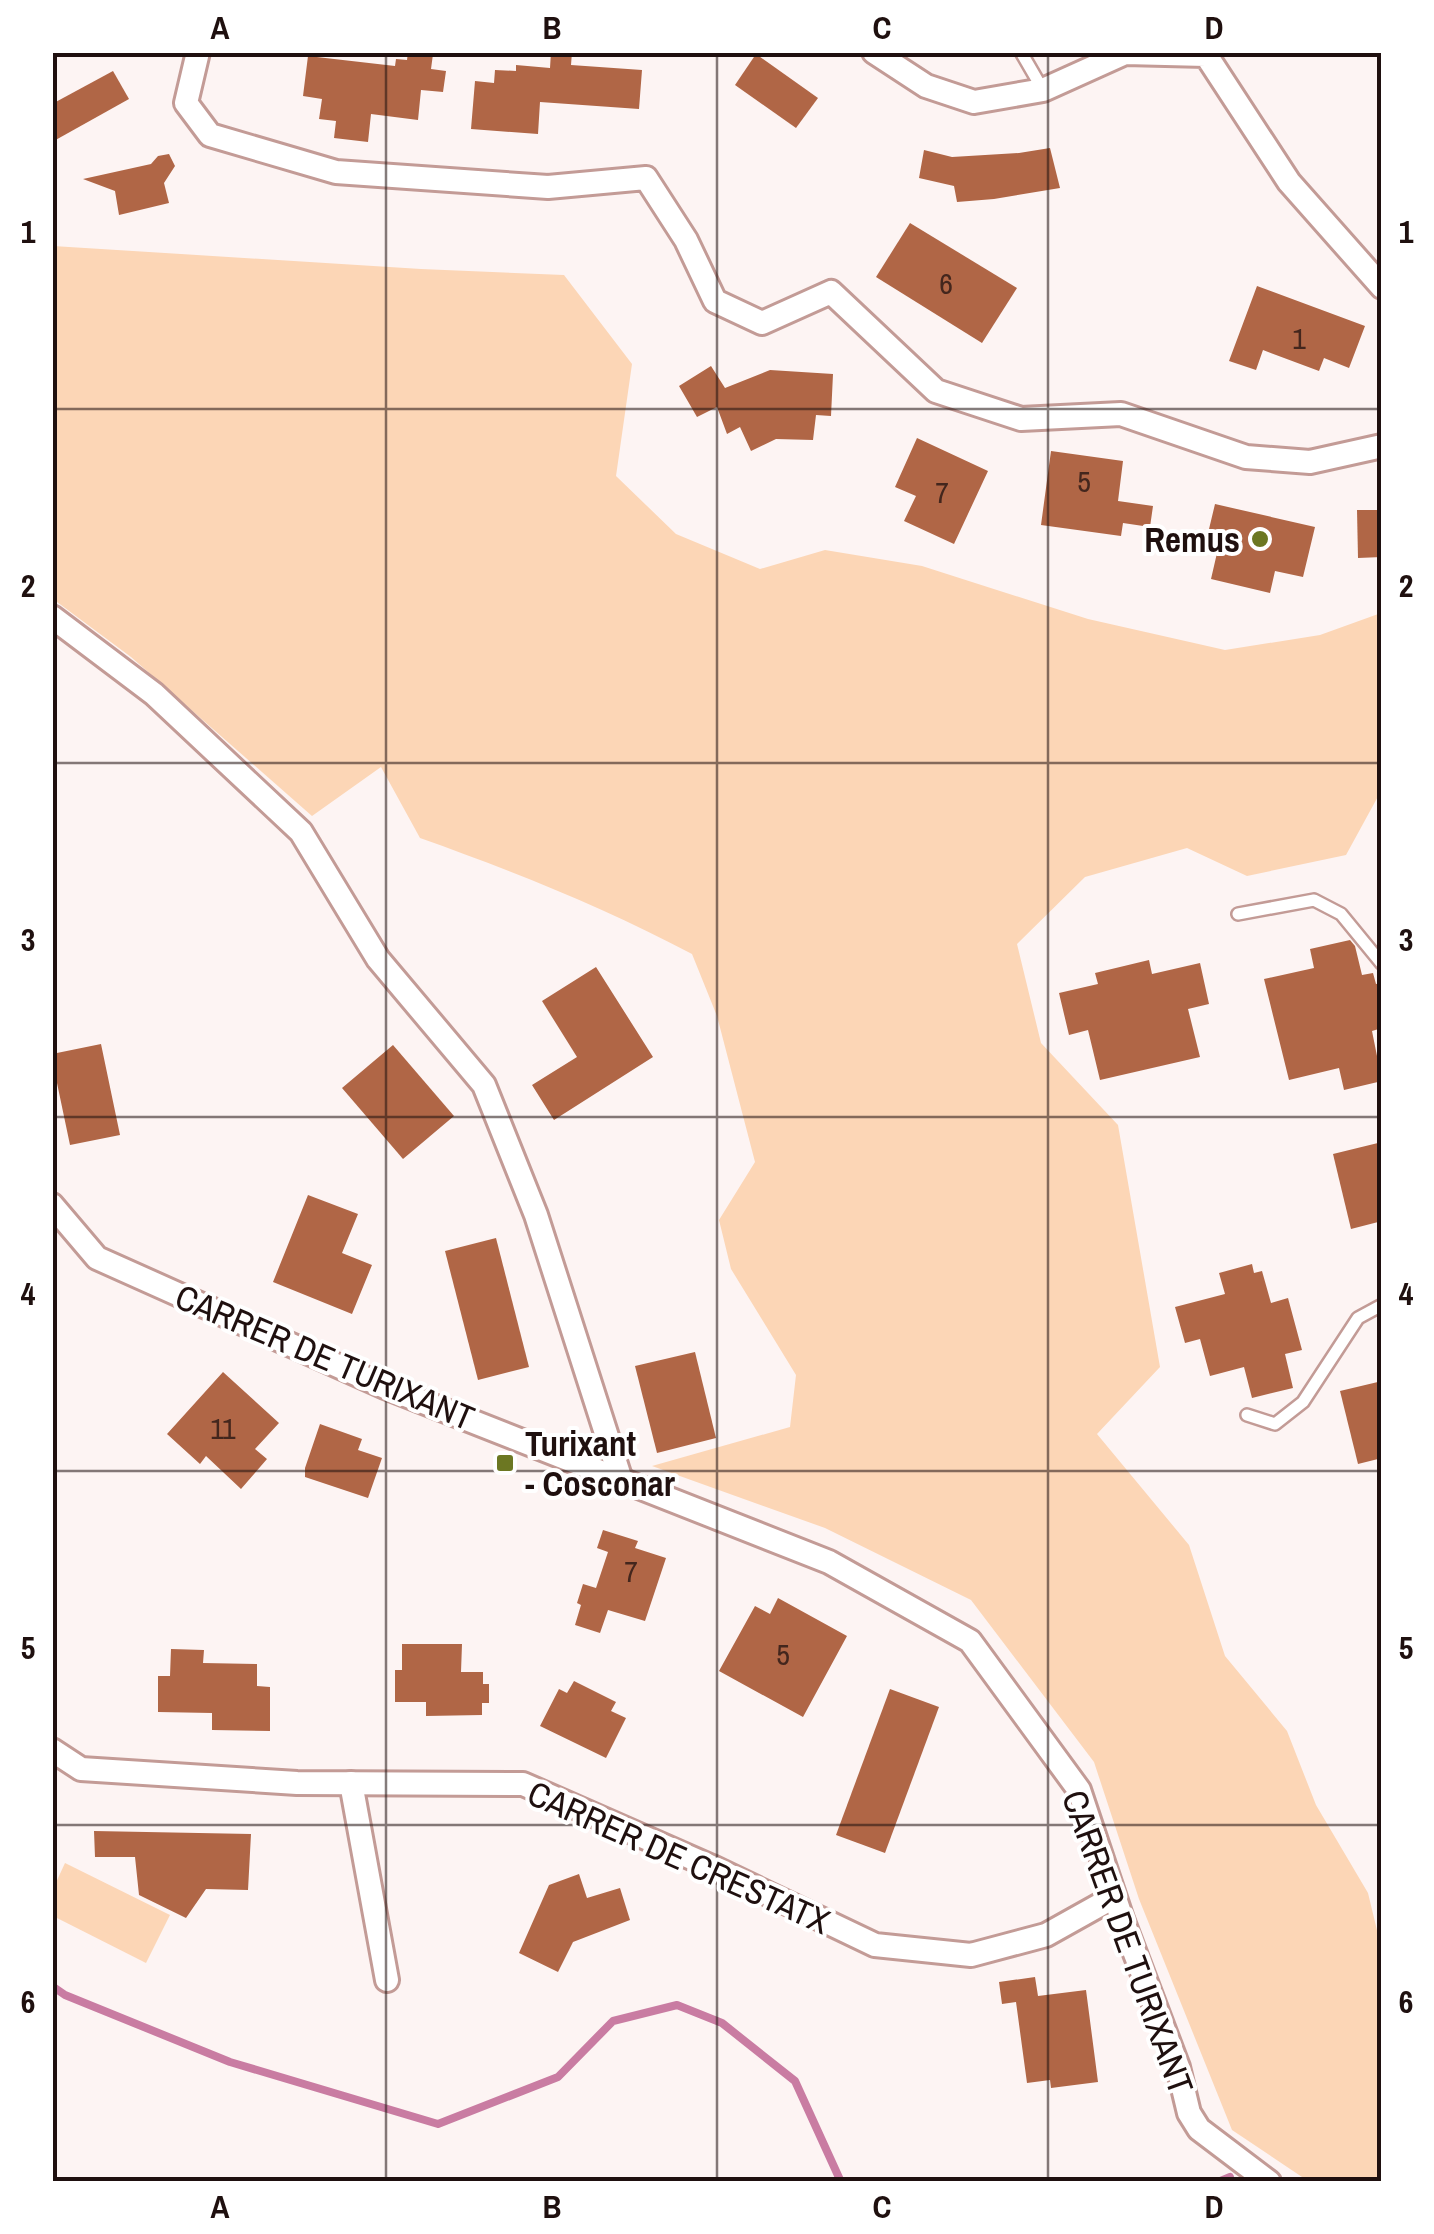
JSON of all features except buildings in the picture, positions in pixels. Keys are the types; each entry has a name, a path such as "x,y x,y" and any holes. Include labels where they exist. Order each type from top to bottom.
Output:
{"street":[{"path":"198,52 186,103 210,135 336,172 548,187 646,178 686,240 715,302 762,322 831,292 936,391 1021,419 1121,414 1246,458 1310,462 1382,446"},
{"path":"874,52 926,86 974,102 1043,90 1125,53 1206,55 1289,182 1382,287"},
{"path":"52,616 154,694 301,832 378,959 484,1085 536,1215 621,1480"},
{"name":"CARRER DE TURIXANT","path":"52,1204 96,1258 384,1387 830,1562 970,1641 1079,1790 1178,2067 1189,2114 1199,2129 1268,2182"},
{"name":"CARRER DE CRESTATX","path":"52,1750 81,1769 297,1783 523,1784 712,1867 875,1945 971,1955 1046,1934 1114,1896"},
{"path":"352,1783 387,1980"}],"lane":[{"path":"1021,52 1043,90"},
{"path":"1238,914 1314,900 1340,914 1382,964"},
{"path":"1247,1415 1276,1424 1304,1402 1358,1318 1382,1305"}],"shaded area":[{"path":"53,246 564,275 632,364 616,476 676,534 760,569 825,550 922,566 1088,619 1225,650 1320,635 1381,613 1381,791 1346,855 1247,876 1187,848 1085,877 1017,944 1041,1043 1118,1125 1160,1367 1097,1434 1189,1545 1225,1656 1287,1731 1316,1805 1368,1893 1382,1951 1381,2181 1308,2181 1232,2130 1139,1899 1094,1762 971,1600 825,1528 652,1466 790,1427 796,1375 731,1269 719,1220 755,1162 717,1016 692,954 558,891 420,838 381,767 312,816 131,657 53,599"},
{"path":"65,1863 170,1915 146,1963 53,1916 53,1889"}],"waterway":[{"path":"52,1986 65,1995 230,2062 438,2124 558,2077 613,2021 677,2005 722,2023 795,2081 841,2182"},
{"path":"1218,2182 1230,2177"}],"place":[{"name":"Remus","path":"1260,539"},
{"name":"Turixant - Cosconar","path":"505,1463"}]}
